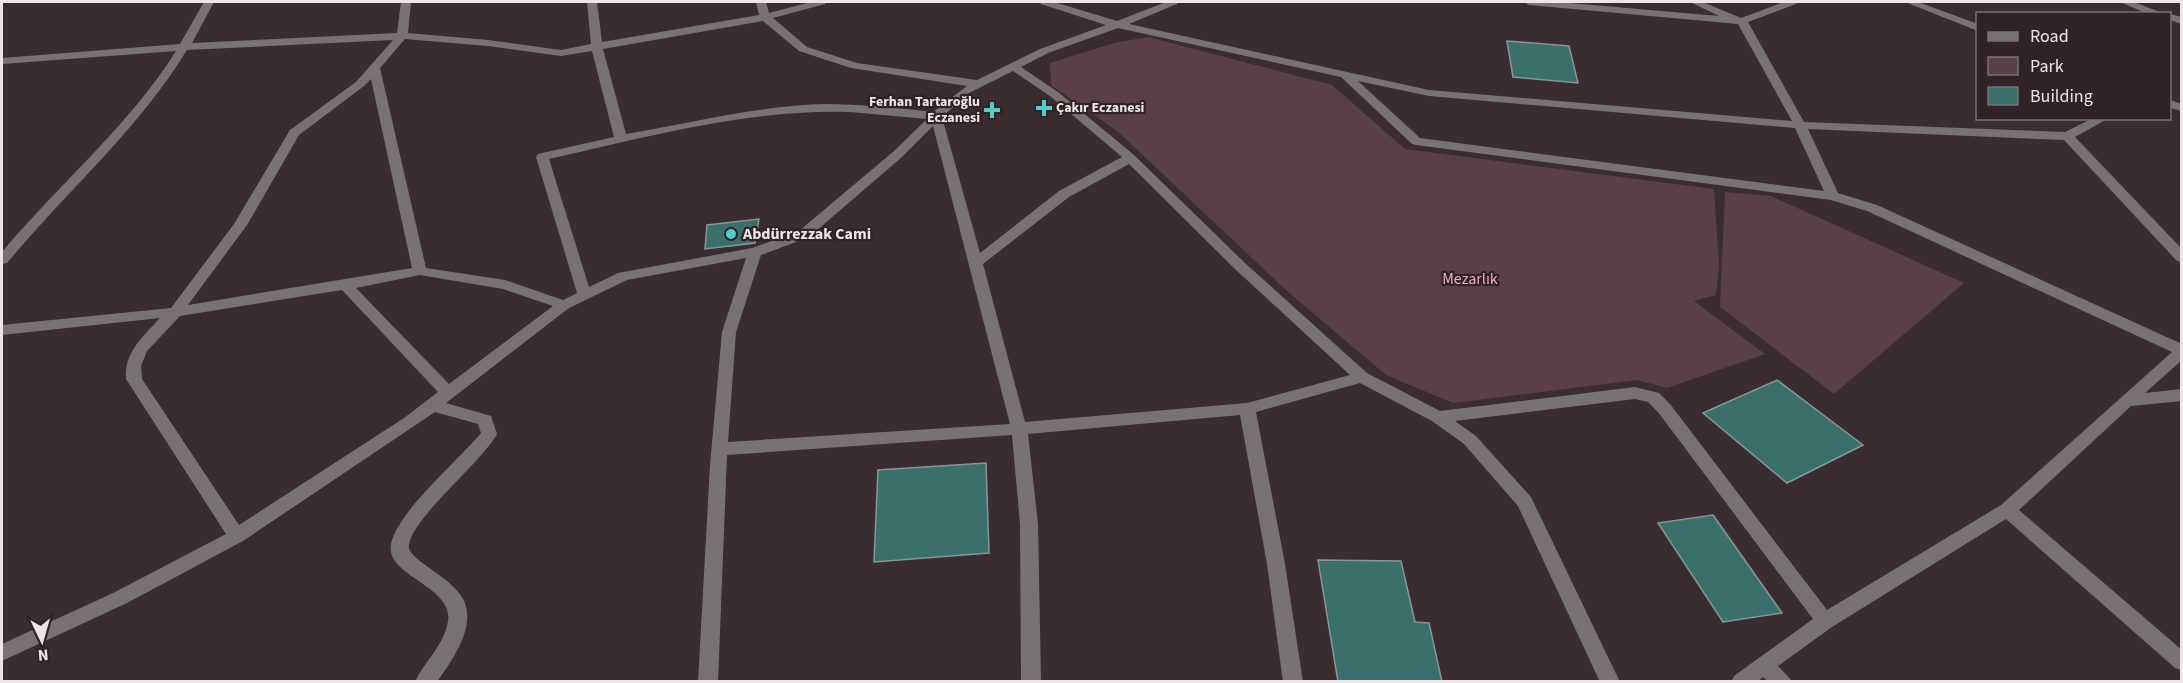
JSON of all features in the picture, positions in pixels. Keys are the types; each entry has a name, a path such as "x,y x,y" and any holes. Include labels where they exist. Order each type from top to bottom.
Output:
{"street":[{"path":"2,260 37,217 137,113 186,47 209,2"},
{"path":"237,536 134,379 133,366 140,349 175,312 240,225 294,133 360,84 402,36 406,2"},
{"path":"592,2 597,48 621,140"},
{"path":"762,2 765,17 803,49 855,66 980,84"},
{"path":"2,61 186,47 402,36 488,43 561,53 765,17 821,2"},
{"path":"1045,2 1117,25 1429,93 1800,125 2067,136 2099,120"},
{"path":"2,653 120,598 237,536 432,405 564,305 623,276 755,252 804,234 897,154 965,91 1044,51 1173,2"},
{"path":"1529,2 1742,21 1792,2"},
{"path":"1695,2 1742,21 1800,125 1833,196"},
{"path":"1911,2 1976,28"},
{"path":"2124,2 2154,12"},
{"path":"1014,67 1053,94 1130,158 1240,266 1362,377 1438,417 1470,440 1525,502 1610,681"},
{"path":"374,68 420,271"},
{"path":"1346,76 1416,141 1833,196 1883,213 2181,350 2007,510 1825,621 1741,681"},
{"path":"584,294 542,157 621,140 788,111 842,107 936,116"},
{"path":"936,116 1019,429 1029,524 1031,681"},
{"path":"2067,136 2181,258"},
{"path":"976,263 1064,194 1130,158"},
{"path":"708,681 720,449 729,332 755,252"},
{"path":"2,330 175,312 420,271 505,285 564,305"},
{"path":"345,285 448,393"},
{"path":"720,449 1019,429 1247,409 1362,377"},
{"path":"1438,417 1635,393 1653,398 1664,408 1825,621"},
{"path":"2127,401 2181,395"},
{"path":"425,681 444,654 454,634 458,615 454,601 404,559 399,546 405,529 477,451 489,434 486,420 432,405"},
{"path":"1247,409 1276,564 1293,681"},
{"path":"2007,510 2181,662"},
{"path":"1765,666 1783,681"}],"green space":[{"name":"Mezarlık","path":"1148,37 1332,85 1405,149 1714,189 1719,266 1716,295 1694,301 1765,354 1667,388 1637,380 1453,403 1386,375 1287,291 1117,131 1051,85 1050,63 1114,43"},
{"path":"1725,192 1771,196 1964,283 1834,394 1720,307"}],"building":[{"path":"1507,41 1569,46 1578,83 1513,77"},
{"name":"Abdürrezzak Cami","path":"759,219 755,243 705,249 707,225"},
{"path":"1777,380 1863,445 1787,483 1703,413"},
{"path":"986,463 989,553 874,562 878,470"},
{"path":"1713,515 1782,613 1723,622 1658,523"},
{"path":"1318,560 1401,561 1415,622 1429,623 1442,682 1338,682"}],"place":[{"name":"Çakır Eczanesi","path":"1044,108"},
{"name":"Ferhan Tartaroğlu Eczanesi","path":"992,110"},
{"name":"Abdürrezzak Cami","path":"731,234"}]}
